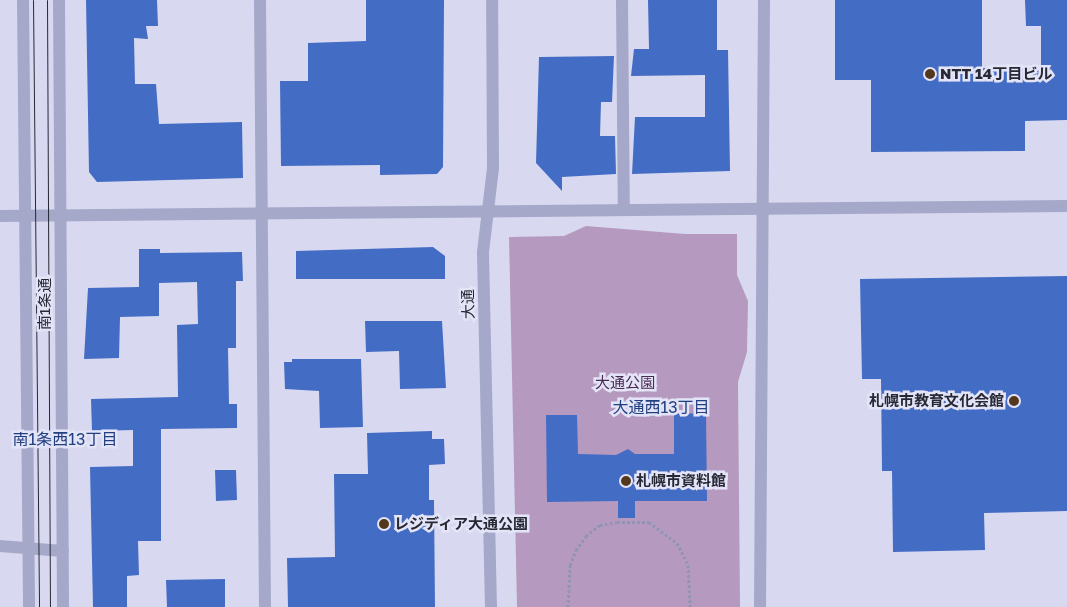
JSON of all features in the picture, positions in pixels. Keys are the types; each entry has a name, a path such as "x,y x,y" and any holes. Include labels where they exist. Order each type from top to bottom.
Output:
{"street":[{"name":"南1条通","path":"23,0 29,607"},
{"name":"南1条通","path":"60,0 63,607"},
{"path":"260,0 265,607"},
{"name":"大通","path":"491,607 483,252 494,168 492,0"},
{"path":"622,0 624,210"},
{"path":"760,607 764,0"},
{"path":"0,216 1067,206"},
{"path":"0,546 63,551"}],"path":[{"path":"568,607 570,565 576,550 586,536 600,525 617,522 649,522 677,543 688,565 690,607"}],"green space":[{"name":"大通公園","path":"586,226 685,234 737,234 737,275 748,301 747,352 738,382 740,607 517,607 509,237 564,236"}],"building":[{"path":"86,0 157,0 158,26 146,26 148,39 134,38 135,84 156,84 159,124 242,122 243,178 97,182 89,172"},
{"path":"366,0 444,0 443,167 437,174 380,175 380,165 281,166 280,81 308,81 308,43 366,41"},
{"path":"648,0 717,0 717,50 728,50 730,171 632,174 635,117 705,117 705,75 631,76 634,49 649,49"},
{"name":"NTT 14丁目ビル","path":"835,0 982,0 982,68 1041,68 1041,26 1026,26 1025,0 1067,0 1067,120 1025,121 1025,151 871,152 871,80 835,80"},
{"path":"614,56 612,102 601,102 600,136 615,136 616,174 562,177 562,191 536,163 539,57"},
{"path":"433,247 445,256 445,279 296,279 296,251"},
{"path":"139,249 160,249 160,253 242,252 243,281 236,281 236,348 228,348 229,404 237,404 237,428 161,429 161,541 138,541 139,575 127,576 127,607 93,607 90,467 133,466 133,430 92,431 91,399 178,397 177,325 198,324 197,282 159,283 159,316 120,317 119,358 84,359 88,288 139,287"},
{"path":"1067,276 1067,511 984,513 985,550 893,552 892,471 882,471 881,379 862,379 860,279"},
{"path":"365,321 442,321 446,388 400,389 399,351 366,352"},
{"path":"292,359 361,359 363,427 320,428 319,391 285,389 284,362 292,362"},
{"path":"706,413 707,501 635,501 635,518 618,518 618,501 547,502 546,415 577,415 578,454 616,455 628,449 635,454 674,454 674,414"},
{"path":"432,431 432,439 444,439 445,464 429,465 429,500 434,500 435,607 288,607 287,558 335,557 334,474 368,474 367,433"},
{"path":"215,470 236,470 237,500 216,501"},
{"path":"225,579 225,607 167,607 166,580"}],"tram line":[{"path":"33,0 39,607"},
{"path":"47,0 50,607"}],"place":[{"name":"NTT 14丁目ビル","path":"930,74"},
{"name":"札幌市教育文化会館","path":"1014,401"},
{"name":"札幌市資料館","path":"626,481"},
{"name":"レジディア大通公園","path":"384,524"}],"district":[{"name":"大通西13丁目","path":"661,407"},
{"name":"南1条西13丁目","path":"65,439"}]}
